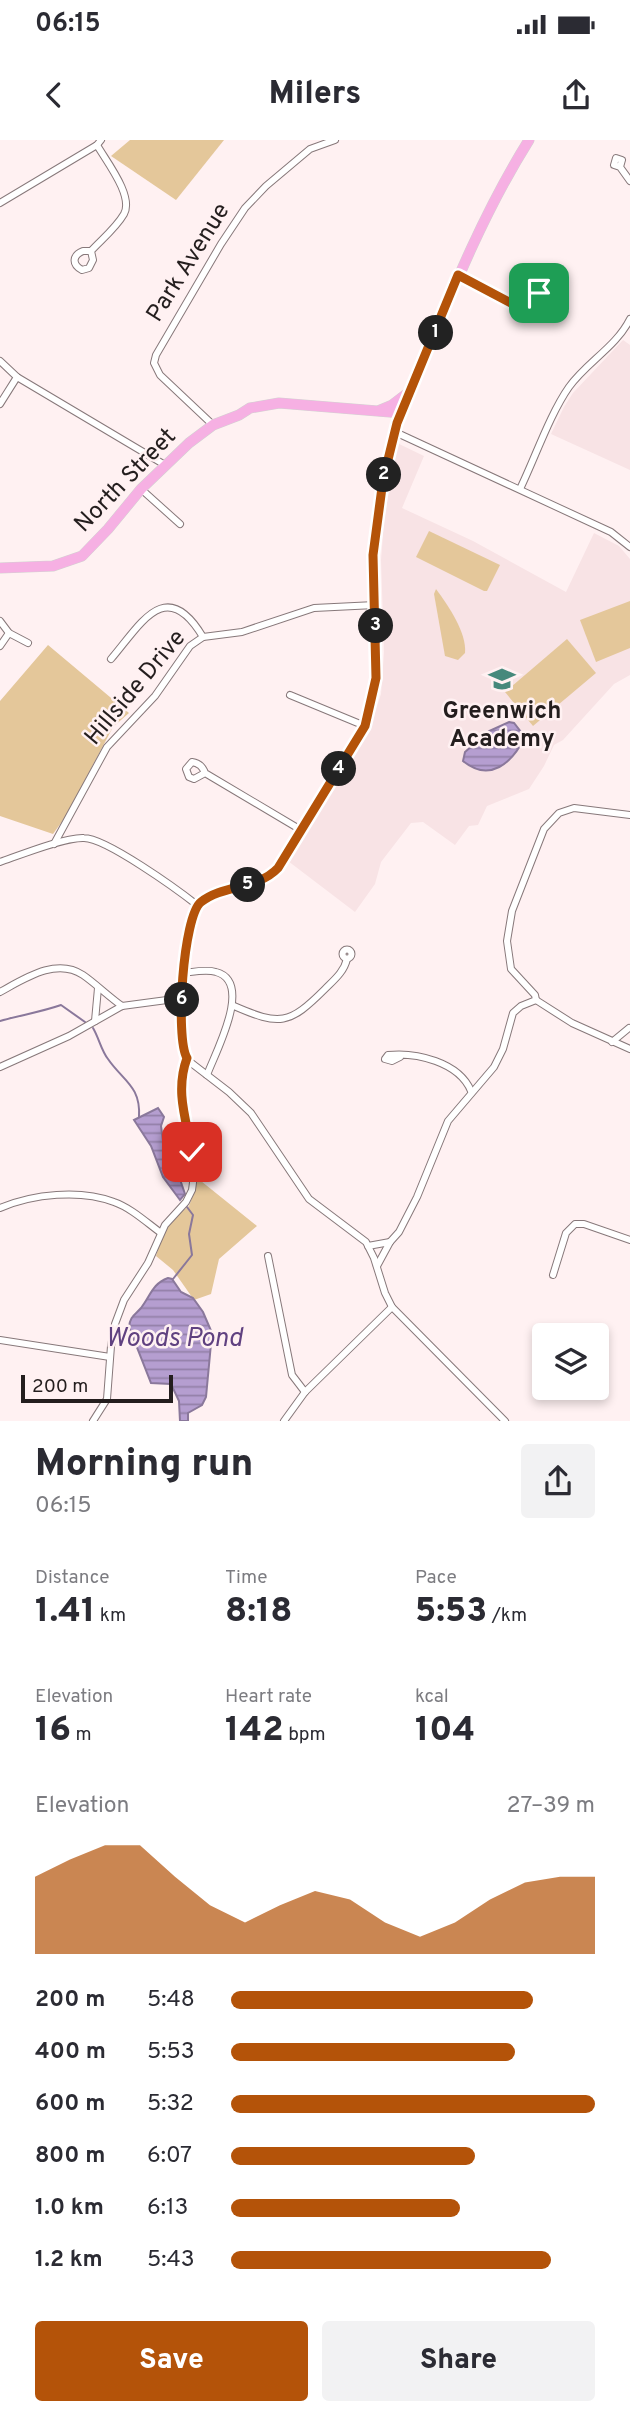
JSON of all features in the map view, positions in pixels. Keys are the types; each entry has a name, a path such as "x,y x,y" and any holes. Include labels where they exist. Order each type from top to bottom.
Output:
{"main road":[{"path":"402,412 458,275 490,207 529,140"},
{"path":"379,410 392,405 412,390"},
{"name":"North Street","path":"0,568 53,566 82,556 165,465 213,425 250,408 271,403 402,412"}],"street":[{"path":"310,149 318,140"},
{"name":"Park Avenue","path":"213,425 160,375 154,363 156,355 216,251 245,208 266,186 310,149 335,140"},
{"path":"0,203 99,143 127,203 125,213 91,251"},
{"path":"620,167 630,181"},
{"path":"458,275 511,303 525,302 542,293"},
{"path":"520,489 564,394 613,342 630,319"},
{"path":"0,361 17,377 165,465"},
{"path":"0,404 17,377"},
{"path":"402,412 383,480 373,555 376,678 365,726 271,876 210,897 197,905 193,914 183,973 181,1042 187,1058 257,1119 309,1199 348,1227 368,1246 393,1307 505,1421"},
{"path":"395,432 611,532 630,547"},
{"path":"141,489 180,524"},
{"name":"Hillside Drive","path":"54,844 107,747 155,696 190,646 203,638 242,632 314,608 375,606"},
{"path":"111,659 149,614 158,608 169,607 181,611 196,626 203,638"},
{"path":"0,621 9,633 28,643"},
{"path":"0,646 9,633"},
{"path":"290,695 365,726"},
{"path":"205,773 301,830"},
{"path":"630,815 574,808 559,813 544,829 513,911 507,941 511,969 535,995 536,1000 572,1023 630,1049"},
{"path":"0,862 54,844 84,838 100,842 176,888 197,905"},
{"path":"233,1006 263,1019 293,1016 340,975 346,959"},
{"path":"0,992 38,972 62,969 83,975 122,1006"},
{"path":"183,973 216,972 226,977 231,986 233,1006 207,1075"},
{"path":"95,1021 98,988"},
{"path":"0,1066 69,1036 122,1006 182,998"},
{"path":"377,1266 408,1216 443,1129 499,1058 513,1013 521,1006 536,1000"},
{"path":"612,1042 630,1028"},
{"path":"630,1028 630,1037"},
{"path":"400,1057 415,1056 446,1065 463,1077 471,1091"},
{"path":"93,1421 107,1399 115,1324 124,1300 148,1264 161,1233 171,1217 186,1202 192,1190 194,1167 180,1083 187,1058"},
{"path":"0,1208 49,1196 91,1196 116,1202 161,1233"},
{"path":"553,1275 566,1233 575,1224 584,1224 630,1240"},
{"path":"368,1246 390,1242"},
{"path":"268,1256 292,1375 305,1392"},
{"path":"284,1421 305,1392 393,1307"},
{"path":"0,1340 110,1357"}],"shaded area":[{"path":"130,140 224,140 176,200 111,156"},
{"path":"623,340 630,345 630,470 551,434 573,393"},
{"name":"Greenwich Academy","path":"397,443 424,456 402,508 473,541 566,592 594,533 619,546 630,559 630,675 614,684 563,740 554,745 529,789 487,806 478,825 469,826 455,845 423,822 411,823 381,862 375,884 355,912 288,861 371,724 381,694 384,652 381,560 384,521"},
{"path":"429,531 500,565 487,591 416,557"},
{"path":"436,589 451,611 463,637 465,653 458,660 445,656 434,594"},
{"path":"630,601 630,648 596,662 580,620"},
{"path":"567,639 596,673 533,726 505,692"},
{"path":"48,645 129,713 113,727 66,816 53,834 0,816 0,701"},
{"path":"196,1177 257,1226 219,1259 211,1294 194,1300 173,1270 156,1256 163,1233 172,1219 189,1206"}],"water":[{"path":"509,722 514,723 525,737 507,762 491,770 482,770 463,761 465,752 489,731"},
{"path":"158,1108 164,1117 161,1126 163,1141 173,1159 185,1194 180,1200 163,1177 151,1146 134,1120"},
{"name":"Woods Pond","path":"168,1278 172,1279 181,1292 193,1298 203,1312 212,1333 206,1397 202,1405 188,1413 188,1421 180,1421 179,1401 171,1384 151,1383 129,1327 132,1318 155,1287"}],"waterway":[{"path":"0,1021 61,1005 85,1022"},
{"path":"93,1028 106,1055 134,1091 139,1117"},
{"path":"173,1279 192,1255 189,1234 193,1215 187,1207"}],"place":[{"name":"Greenwich Academy","path":"502,679"}],"route":[{"path":"192,1152 180,1092 181,1075 187,1058 180,1029 183,973 193,914 197,905 210,897 271,876 365,726 376,678 373,555 383,480 397,423 458,275 511,303 525,302 539,293"}]}
